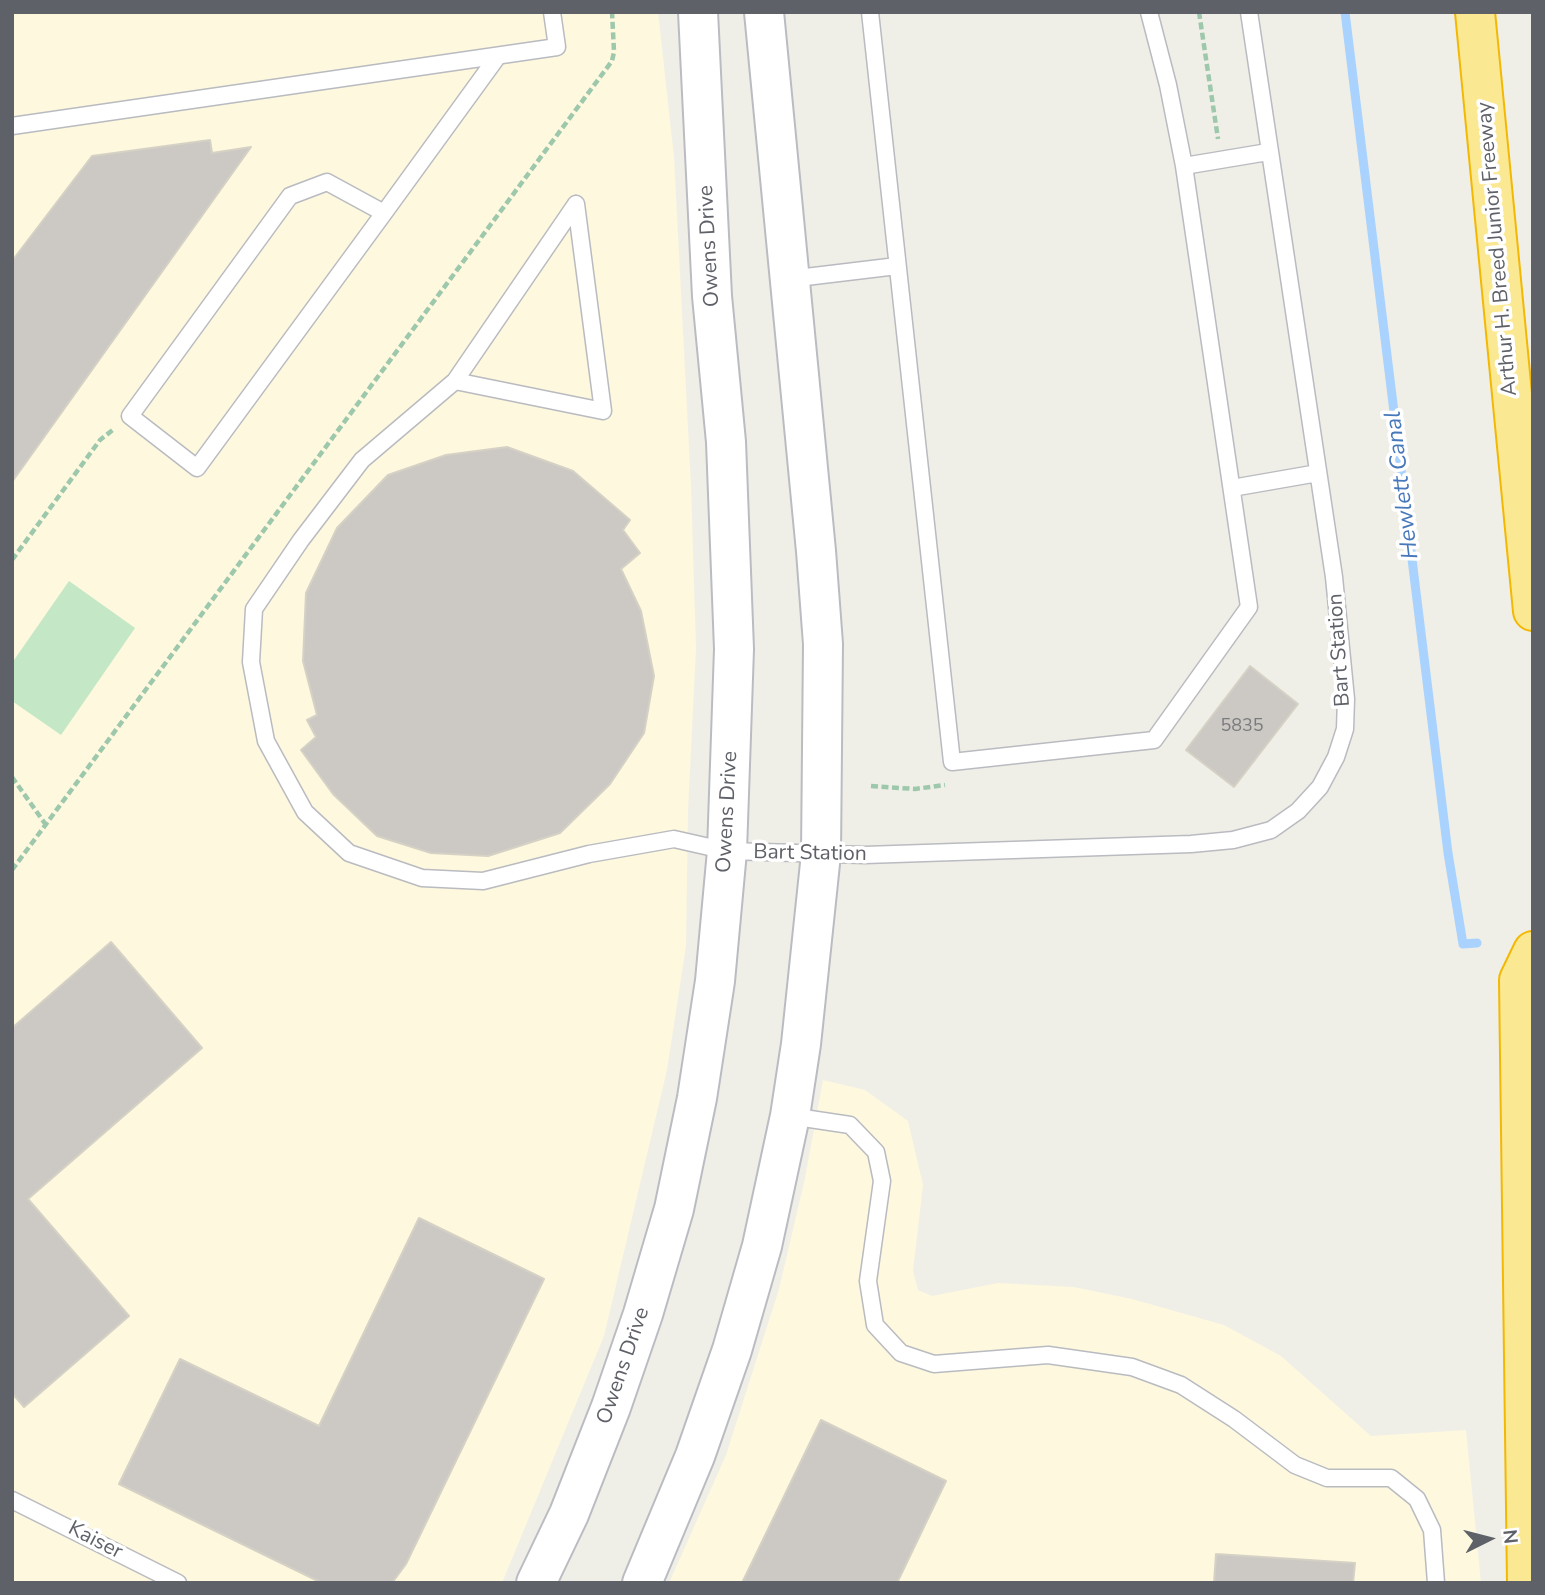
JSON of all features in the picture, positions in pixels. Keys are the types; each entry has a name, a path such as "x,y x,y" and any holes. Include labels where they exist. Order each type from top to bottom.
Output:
{"highway":[{"name":"Arthur H. Breed Junior Freeway","path":"1475,12 1533,611"},
{"path":"1527,1583 1519,980 1533,951"}],"street":[{"name":"Owens Drive","path":"536,1583 569,1514 611,1407 674,1209 697,1098 713,994 727,851 734,649 726,442 712,296 698,12"},
{"path":"642,1583 695,1456 732,1350 762,1246 790,1116 814,946 821,854 822,644 764,12"}],"lane":[{"path":"12,127 557,47 552,12"},
{"path":"870,12 952,762 1154,740 1249,607 1184,166 1168,85 1149,12"},
{"name":"Bart Station","path":"456,381 603,411 576,204 456,381 362,460 301,540 254,609 251,662 266,741 304,812 349,853 422,878 483,881 589,854 674,839 727,851 821,854 1037,852 1205,843 1233,840 1271,830 1298,811 1321,787 1336,757 1345,729 1342,650 1249,12"},
{"path":"384,213 327,182 290,196 130,416 197,468 384,213 498,56"},
{"path":"1184,166 1269,152"},
{"path":"789,279 897,266"},
{"path":"1232,488 1318,473"},
{"path":"790,1116 850,1125 876,1152 882,1181 868,1282 875,1325 901,1353 934,1364 1048,1354 1132,1367 1181,1385 1234,1419 1295,1465 1327,1478 1391,1478 1417,1499 1432,1530 1436,1583"},
{"name":"Kaiser","path":"12,1500 178,1583"}],"path":[{"path":"12,870 612,61 612,12"},
{"path":"1199,12 1221,159"},
{"path":"12,560 100,440 130,416"},
{"path":"12,777 46,825"},
{"path":"871,786 915,789 958,783"}],"shaded area":[{"path":"12,12 658,12 674,157 691,486 696,648 688,811 686,946 667,1070 604,1336 502,1583 12,1583"},
{"path":"823,1080 865,1090 908,1121 923,1185 913,1271 918,1290 932,1296 998,1283 1074,1287 1132,1299 1224,1325 1281,1356 1371,1436 1466,1430 1481,1583 669,1583 726,1455 779,1289 805,1178"}],"green space":[{"path":"69,581 135,628 61,735 12,701 12,663"}],"building":[{"path":"210,140 212,153 251,147 12,482 12,261 92,156"},
{"path":"507,447 573,471 630,520 623,530 640,553 621,569 641,611 654,676 644,733 610,784 560,833 488,856 431,853 377,836 333,794 301,750 316,737 307,720 317,715 303,661 306,593 337,528 388,475 446,455"},
{"path":"1250,666 1298,704 1234,787 1186,750"},
{"path":"111,942 202,1048 28,1199 129,1316 24,1407 12,1393 12,1028"},
{"path":"419,1218 544,1279 406,1564 392,1583 322,1583 119,1484 180,1359 319,1426"},
{"path":"821,1420 946,1481 897,1583 742,1583"},
{"path":"1216,1554 1355,1563 1353,1583 1214,1583"}],"waterway":[{"name":"Hewlett Canal","path":"1345,12 1448,853 1463,944 1477,943"}]}
